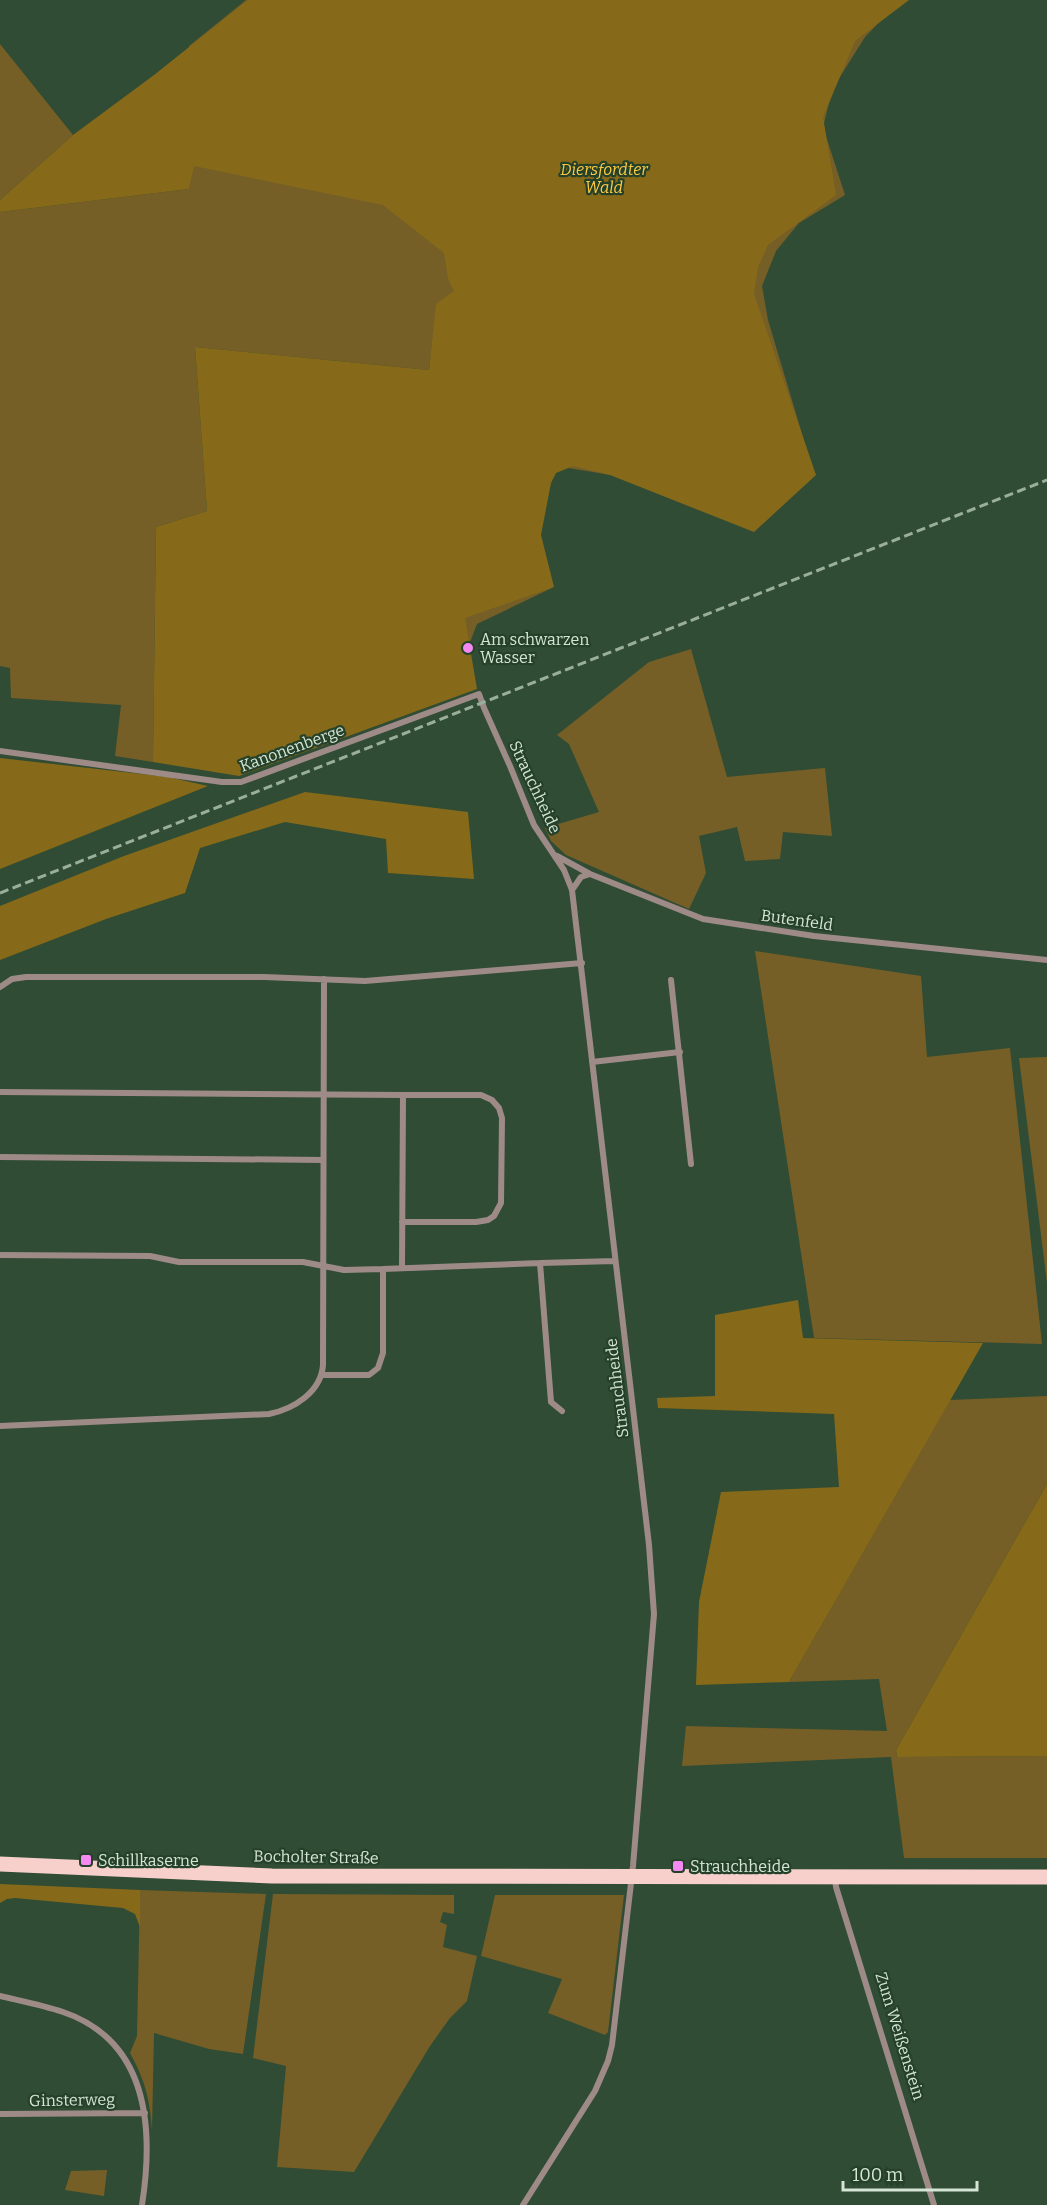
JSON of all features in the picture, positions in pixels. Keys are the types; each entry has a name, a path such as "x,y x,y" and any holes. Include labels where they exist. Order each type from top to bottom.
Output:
{"main road":[{"name":"Bocholter Straße","path":"0,1864 272,1876 635,1877"},
{"path":"635,1877 1047,1876"}],"street":[{"name":"Kanonenberge","path":"0,752 222,782 242,782 479,694"},
{"name":"Strauchheide","path":"479,694 534,825 556,856 572,890 649,1545 654,1614 635,1877 612,2045 608,2061 594,2091 523,2205"},
{"name":"Butenfeld","path":"556,856 590,874 703,919 814,936 1047,960"},
{"path":"572,890 581,877 590,874"},
{"path":"0,981 26,977 264,977 365,981 582,963"},
{"path":"0,1426 269,1413 298,1403 314,1387 322,1375 324,979"},
{"path":"0,987 12,980"},
{"path":"671,980 691,1164"},
{"path":"592,1062 680,1052"},
{"path":"0,1092 476,1095 487,1097 499,1108 502,1118 501,1203 494,1216 488,1220 476,1222 402,1222"},
{"path":"402,1268 403,1095"},
{"path":"0,1157 323,1160"},
{"path":"0,1256 150,1256 179,1262 303,1262 344,1270 615,1261"},
{"path":"540,1263 550,1402 562,1411"},
{"path":"322,1375 369,1375 378,1368 383,1353 383,1269"},
{"name":"Zum Weißenstein","path":"835,1877 836,1887 934,2205"},
{"path":"0,1996 64,2012 95,2028 122,2053 137,2081 145,2113 145,2185 142,2205"},
{"name":"Ginsterweg","path":"0,2114 145,2113"}],"green space":[{"name":"Diersfordter Wald","path":"246,0 901,0 865,37 838,80 829,103 823,127 845,195 799,223 776,251 762,286 768,320 814,474 617,476 550,465 540,537 552,588 477,624 467,650 436,310 429,370 195,347 207,511 156,527 153,762 115,756 121,705 11,698 10,668 0,666 0,212 189,189 193,166 195,166 189,46"},
{"name":"Diersfordter Wald","path":"248,0 909,0 855,41 823,117 836,195 768,245 758,267 754,294 816,475 754,532 610,475 573,466 556,473 551,483 541,535 554,587 465,618 477,689 239,776 153,762 156,527 207,511 195,347 429,370 436,304 454,291 448,278 444,253 383,205 194,166 189,189 0,212 0,200 73,135 154,75"},
{"path":"0,44 73,135 0,200"},
{"path":"691,649 727,777 825,768 832,836 783,832 780,859 745,861 737,827 699,836 706,873 689,909 566,855 551,841 545,828 599,812 569,744 557,735 649,662"},
{"path":"0,758 168,777 208,786 0,869"},
{"path":"305,792 468,812 474,879 388,873 386,839 285,822 200,848 185,893 106,919 0,960 0,906 124,856"},
{"path":"755,951 921,976 927,1057 1010,1048 1042,1344 814,1338"},
{"path":"1047,1057 1047,1283 1019,1058"},
{"path":"798,1300 803,1338 983,1343 789,1682 696,1685 699,1602 721,1492 839,1487 834,1414 658,1408 657,1398 715,1396 715,1315"},
{"path":"1047,1396 1047,1484 896,1750 897,1757 1047,1756 1047,1858 904,1858 891,1757 682,1766 686,1726 887,1731 879,1679 789,1682 950,1400"},
{"path":"1047,1484 1047,1756 897,1757 896,1750"},
{"path":"0,1884 140,1890 140,1927 135,1914 123,1908 15,1898 0,1903"},
{"path":"140,1890 266,1894 243,2054 209,2049 154,2033 152,2130 146,2090 130,2053 137,2036"},
{"path":"273,1894 454,1895 454,1914 443,1912 440,1922 447,1925 443,1947 477,1956 467,2001 450,2018 430,2046 354,2172 277,2167 286,2066 253,2058"},
{"path":"495,1895 624,1895 608,2032 605,2035 548,2013 562,1979 481,1956"},
{"path":"107,2170 104,2196 65,2190 71,2171"}],"railway":[{"path":"0,893 1047,480"}],"place":[{"name":"Am schwarzen Wasser","path":"468,648"},
{"name":"Schillkaserne","path":"86,1860"},
{"name":"Strauchheide","path":"678,1866"}]}
